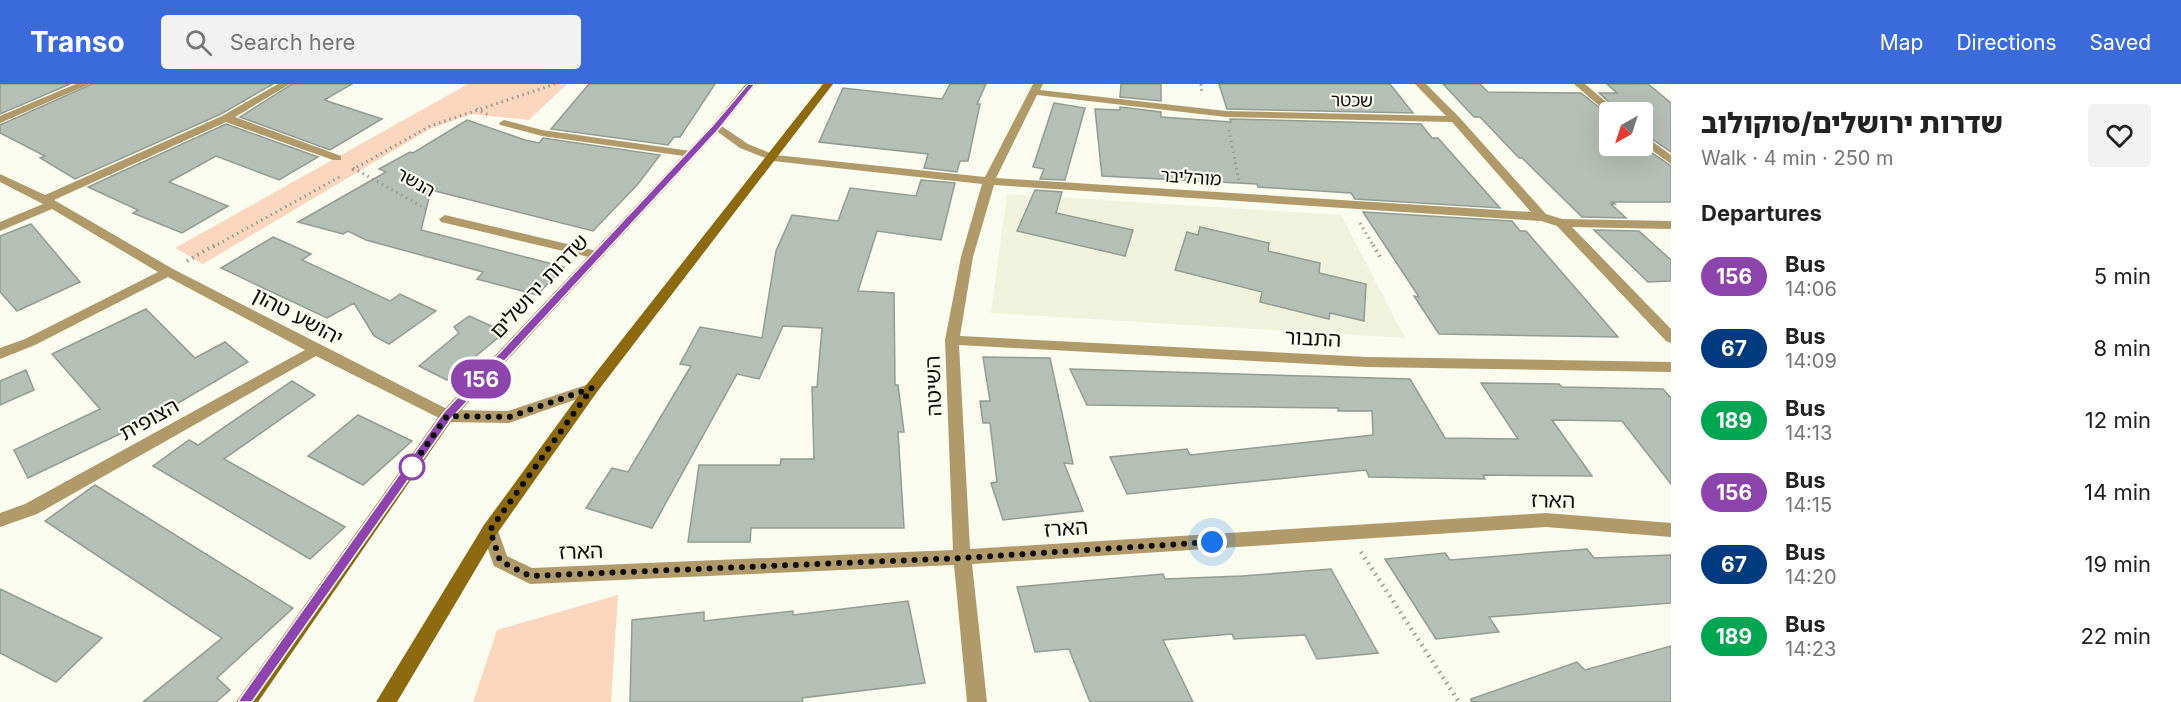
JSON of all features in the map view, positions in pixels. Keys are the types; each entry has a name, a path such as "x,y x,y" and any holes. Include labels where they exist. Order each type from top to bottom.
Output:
{"main road":[{"name":"שדרות ירושלים","path":"246,702 447,416 716,127 751,84"},
{"path":"386,702 490,530 592,388 828,84"}],"street":[{"path":"0,120 85,84"},
{"path":"0,227 226,118 285,84"},
{"path":"1420,84 1455,119 1542,217"},
{"path":"1579,84 1601,102"},
{"name":"שכטר","path":"1036,88 1226,114 1455,119"},
{"name":"השיטה","path":"977,702 962,558 952,340 967,257 989,182 1036,88"},
{"path":"226,118 337,158"},
{"path":"504,123 542,133 691,154"},
{"name":"מוהליבר","path":"716,127 744,146 772,158 989,182 1542,217 1561,223 1671,225"},
{"path":"1653,146 1671,161"},
{"name":"יהושע טהון","path":"0,177 49,202 168,272 447,416 509,417 592,388"},
{"name":"הנשר","path":"445,219 597,255"},
{"path":"1561,223 1671,338"},
{"path":"0,354 30,342 168,272"},
{"name":"התבור","path":"952,340 1368,363 1671,367"},
{"name":"הצופית","path":"0,520 31,509 316,350"},
{"name":"הארז","path":"490,530 500,561 530,576 962,558 1546,520 1671,530"}],"path":[{"path":"168,272 430,126 555,84"},
{"path":"1226,114 1243,198"},
{"name":"הנשר","path":"337,158 445,219"},
{"path":"1349,205 1382,260"},
{"path":"1348,533 1459,702"}],"shaded area":[{"path":"468,84 567,84 529,120 471,114 430,129 203,264 175,248"},
{"path":"1007,194 1341,215 1405,338 991,313"},
{"path":"618,595 611,702 473,702 497,630"}],"building":[{"path":"0,84 70,84 0,114"},
{"path":"92,84 273,84 221,114 75,179 40,158 45,156 0,133 0,125"},
{"path":"292,84 352,84 324,100 382,119 330,150 240,117"},
{"path":"589,84 715,84 680,137 674,137 668,145 551,129"},
{"path":"950,84 986,84 977,104 980,104 968,161 960,161 957,172 924,168 928,154 819,142 843,88 942,99"},
{"path":"1121,84 1161,84 1161,101 1120,97"},
{"path":"1219,84 1390,84 1413,113 1227,109"},
{"path":"1443,84 1480,84 1488,92 1581,93 1599,107 1599,156 1653,156 1653,154 1671,166 1671,202 1612,202 1615,204 1611,204 1626,218 1582,217 1522,158 1519,158 1480,117 1474,117"},
{"path":"1607,84 1648,84 1671,103 1671,152 1653,140 1653,102 1609,102 1599,93 1617,93"},
{"path":"1054,103 1085,108 1065,180 1040,179 1044,169 1033,167"},
{"path":"1120,107 1161,112 1161,117 1231,122 1230,119 1421,124 1432,138 1438,138 1500,208 1355,199 1351,193 1258,187 1257,184 1102,176 1095,109 1120,110"},
{"path":"467,120 539,143 543,138 660,155 638,184 593,231 431,190 421,230 564,267 537,295 477,279 483,272 366,240 348,231 343,234 298,222 386,172 379,169 410,152 413,153"},
{"path":"226,124 318,157 279,180 216,156 169,182 228,206 182,233 133,213 138,210 88,187"},
{"path":"921,180 955,183 941,240 877,231 858,291 894,293 895,385 898,385 904,432 898,432 904,528 751,528 750,542 688,542 699,465 780,465 781,459 814,459 812,387 817,387 822,328 783,326 759,379 737,374 652,528 586,508 612,468 628,472 691,366 680,364 700,327 762,338 776,251 792,215 838,221 850,188 916,196"},
{"path":"1035,190 1062,192 1056,213 1133,230 1125,256 1017,231"},
{"path":"1363,212 1512,221 1520,231 1526,231 1618,337 1439,334 1414,296 1419,297"},
{"path":"31,224 80,282 17,311 0,292 0,236"},
{"path":"1200,227 1269,243 1268,251 1320,263 1319,273 1366,284 1364,321 1330,313 1329,319 1260,302 1262,292 1175,270 1187,232 1198,235"},
{"path":"1594,230 1639,231 1671,260 1671,281 1648,282"},
{"path":"273,237 311,254 302,260 390,301 400,294 436,311 389,344 374,336 354,303 327,318 221,268"},
{"path":"146,309 195,358 225,342 248,362 151,419 28,478 14,450 100,409 52,354"},
{"path":"469,316 505,332 447,380 419,366 459,333 454,327"},
{"path":"983,357 1050,358 1073,464 1064,463 1083,511 1003,520 991,483 997,482 990,423 983,423 980,401 990,401"},
{"path":"1070,369 1410,379 1445,438 1518,439 1481,383 1663,389 1671,398 1671,484 1622,421 1552,420 1592,476 1483,475 1485,479 1369,477 1366,470 1127,494 1110,457 1187,449 1190,455 1373,435 1372,411 1338,411 1338,408 1087,405"},
{"path":"26,370 34,390 0,405 0,381"},
{"path":"292,381 315,395 224,459 345,527 310,559 153,466 189,440 198,445"},
{"path":"358,415 412,441 363,485 308,456"},
{"path":"95,485 293,608 217,678 230,690 216,702 143,702 222,638 45,521"},
{"path":"1587,549 1594,558 1671,555 1671,603 1489,617 1499,632 1436,639 1385,559 1445,553 1450,560"},
{"path":"1331,569 1378,653 1317,659 1305,635 1234,639 1232,634 1163,640 1193,702 1090,702 1069,649 1035,652 1017,587 1163,574 1165,579"},
{"path":"0,589 102,638 56,682 0,653"},
{"path":"908,601 925,683 802,698 803,702 630,702 632,620 704,612 704,621 793,611 793,615"},
{"path":"1671,646 1671,702 1471,702 1471,699 1577,662 1585,670"}],"bus line":[{"name":"156","path":"246,702 447,416 716,127 751,84"}],"route":[{"path":"412,467 407,473 447,416 509,417 592,388 490,530 500,561 530,576 962,558 1212,542"}]}
